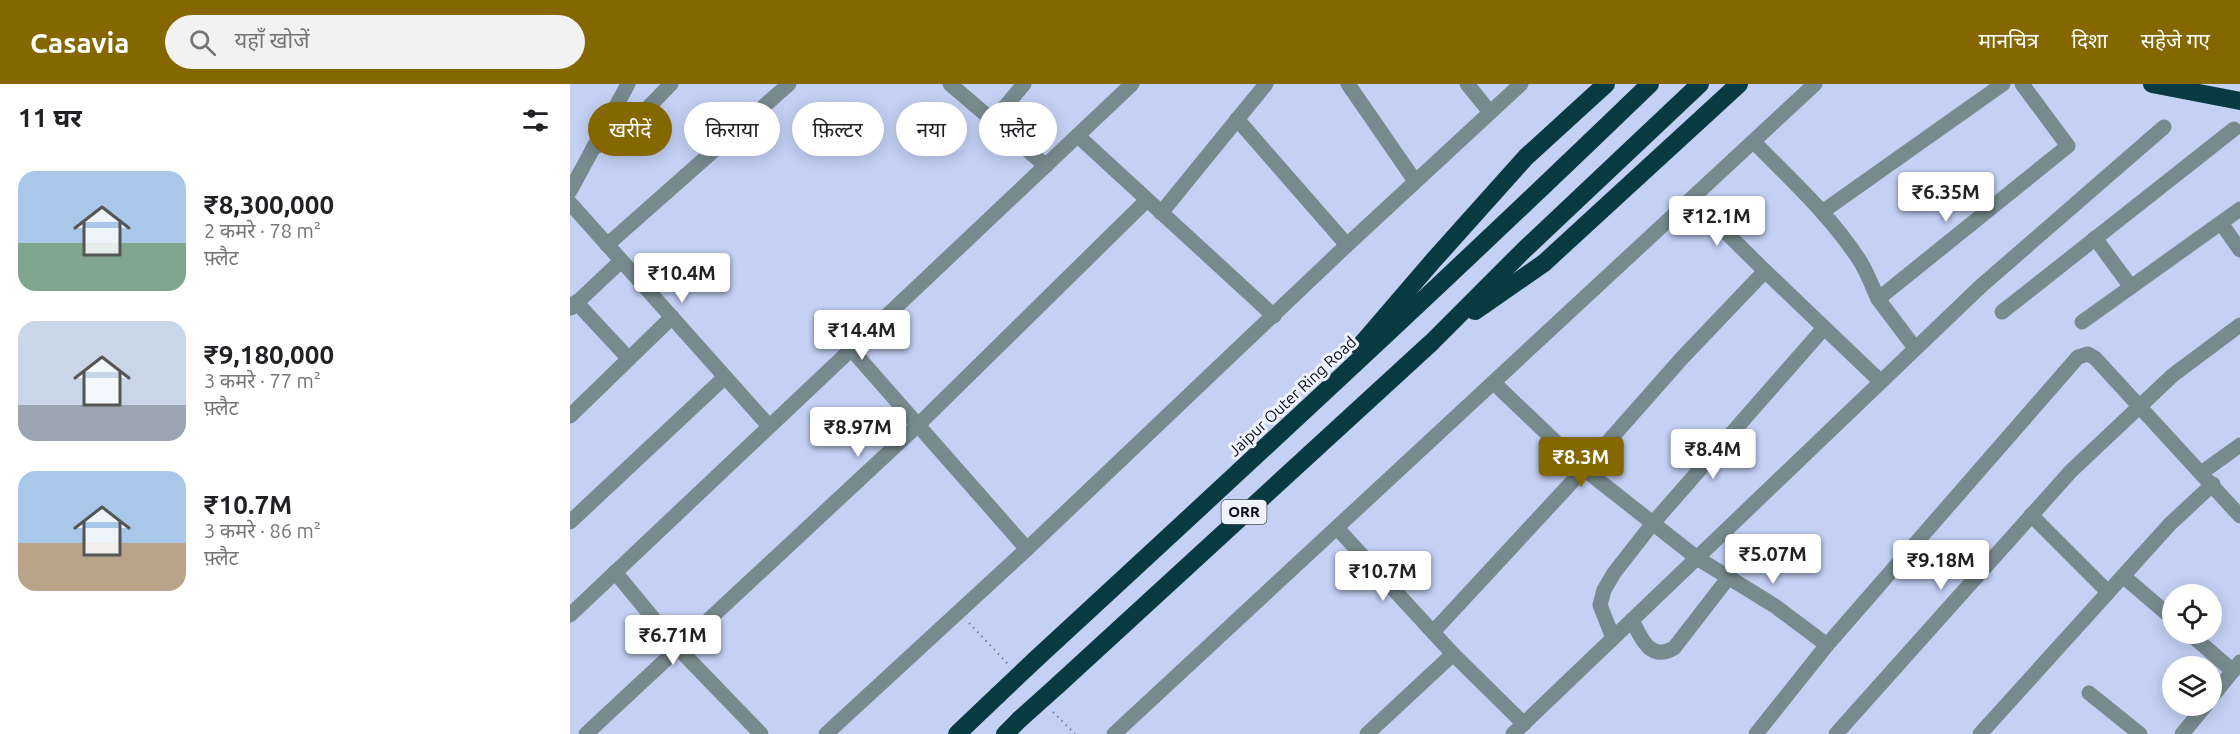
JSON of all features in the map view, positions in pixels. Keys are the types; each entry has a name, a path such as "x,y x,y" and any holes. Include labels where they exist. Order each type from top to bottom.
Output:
{"highway":[{"path":"1302,414 1432,262 1526,157 1606,84"},
{"name":"Jaipur Outer Ring Road","path":"957,734 1511,219 1650,84"},
{"path":"1432,342 1523,251 1700,84"},
{"path":"1432,342 1544,262 1739,84"},
{"path":"2152,84 2240,101"},
{"name":"ORR","path":"1005,734 1432,342"}],"street":[{"path":"618,102 628,84"},
{"path":"653,102 671,84"},
{"path":"607,245 789,84"},
{"path":"950,84 979,109"},
{"path":"1009,102 1024,84"},
{"path":"570,615 1132,84"},
{"path":"1161,213 1266,84"},
{"path":"1347,84 1415,181"},
{"path":"1467,84 1490,112"},
{"path":"826,734 1027,549 1347,245 1521,84"},
{"path":"1114,734 1815,84"},
{"path":"1822,212 2003,84"},
{"path":"1878,298 2068,146 2022,84"},
{"path":"1237,119 1347,245"},
{"path":"1337,528 1453,654 1518,729 1981,286 2164,127"},
{"path":"2002,312 2234,129"},
{"path":"1078,136 1274,316"},
{"path":"1754,142 1822,212 1861,262 1878,298 1915,348"},
{"path":"570,191 589,156"},
{"path":"1034,156 1046,166"},
{"path":"1692,199 1880,381"},
{"path":"586,734 918,425 1147,200"},
{"path":"570,203 769,426"},
{"path":"2082,322 2240,209"},
{"path":"2221,223 2240,250"},
{"path":"2096,238 2131,287"},
{"path":"621,261 573,305 629,359"},
{"path":"1433,632 1584,470 1682,358 1765,271"},
{"path":"570,416 672,318"},
{"path":"1612,638 1600,605 1604,590 1614,573 1653,523 1824,328"},
{"path":"1836,734 2071,471 2138,405 2173,375 2239,328"},
{"path":"851,349 1027,549"},
{"path":"1756,734 1827,645 2078,357 2088,354 2095,358 2240,516"},
{"path":"570,522 725,377"},
{"path":"1494,383 1584,470 1697,558 1775,606 1827,645"},
{"path":"2201,473 2240,445"},
{"path":"1980,734 2170,524 2213,484"},
{"path":"2031,515 2108,592"},
{"path":"615,572 677,647 761,734"},
{"path":"2123,576 2162,609"},
{"path":"1632,620 1643,641 1654,652 1665,653 1674,648 1729,577"},
{"path":"2205,644 2236,666 2222,684"},
{"path":"1366,734 1453,654"},
{"path":"2089,693 2140,734"},
{"path":"2182,734 2197,716"}]}
